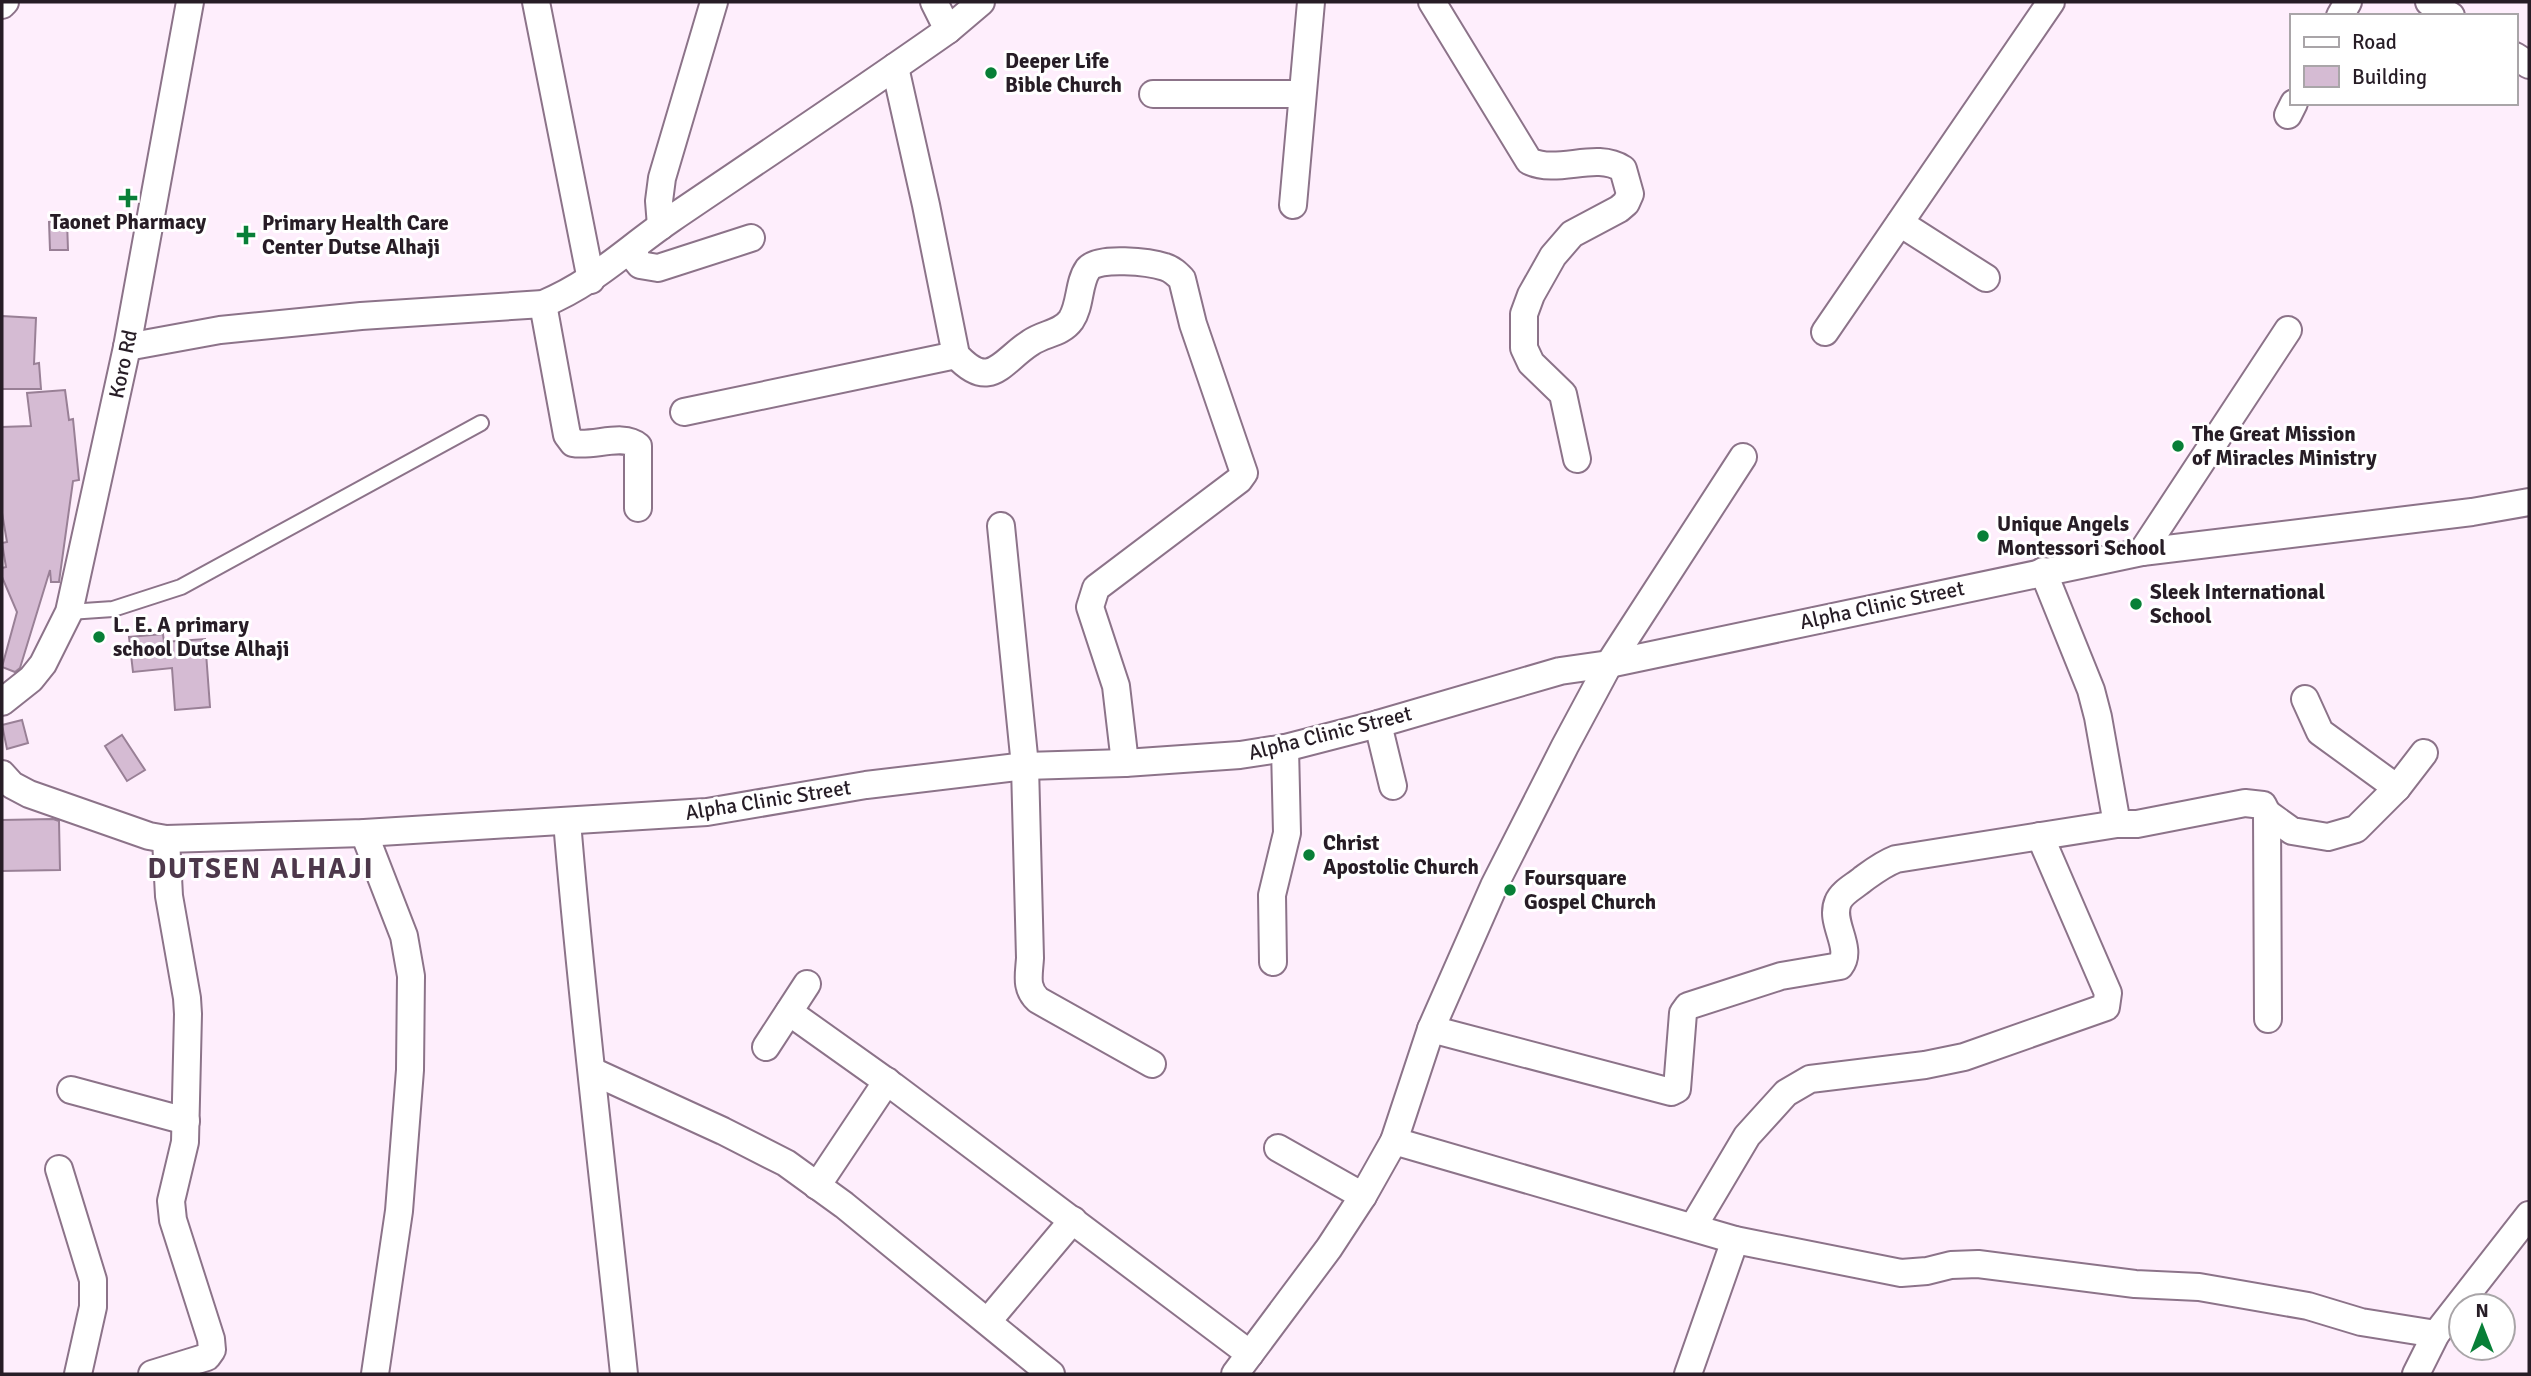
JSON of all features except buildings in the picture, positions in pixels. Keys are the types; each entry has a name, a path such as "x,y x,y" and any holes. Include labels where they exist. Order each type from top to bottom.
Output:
{"street":[{"name":"Koro Rd","path":"2,702 32,679 43,664 69,612 127,347 190,2"},
{"path":"536,2 591,280"},
{"path":"661,226 659,201 662,178 714,2"},
{"path":"934,2 948,30"},
{"path":"127,347 246,328 361,316 544,304 571,293 591,280 661,226 948,30 981,2"},
{"path":"1293,205 1311,2"},
{"path":"1432,2 1529,161 1548,166 1606,162 1623,169 1630,194 1626,203 1572,234 1553,256 1531,295 1524,314 1524,348 1531,363 1563,394 1577,459"},
{"path":"1825,332 2051,2"},
{"path":"2429,2 2448,14"},
{"path":"895,67 956,355 972,368 984,373 994,373 1030,343 1063,330 1073,318 1086,272 1094,263 1108,260 1165,267 1182,279 1193,324 1244,473 1240,480 1097,588 1092,596 1090,607 1116,686 1125,763"},
{"path":"1153,94 1302,94"},
{"path":"1900,223 1986,278"},
{"path":"634,247 636,260 640,265 658,268 751,238"},
{"path":"544,304 567,435 573,443 586,445 621,439 632,440 638,446 638,508"},
{"path":"2142,552 2288,330"},
{"path":"684,412 956,355"},
{"path":"789,1012 887,1081 1073,1220 1243,1364 1329,1248 1394,1141 1432,1029 1494,886 1609,664 1743,457"},
{"name":"Alpha Clinic Street","path":"2,775 12,785 29,794 149,836 166,839 363,832 707,812 866,785 1025,766 1125,763 1240,755 1285,748 1378,724 1560,671 1609,664 2043,571 2142,552 2472,512 2529,502"},
{"path":"1001,526 1025,766 1030,993 1152,1064"},
{"path":"2043,571 2091,690 2117,824"},
{"path":"2305,699 2320,732 2398,788"},
{"path":"1378,724 1393,786"},
{"path":"1273,962 1272,895 1287,833 1285,748"},
{"path":"2267,813 2292,831 2328,837 2357,829 2398,788 2424,753"},
{"path":"1432,1029 1675,1091 1678,1084 1684,1013 1688,1006 1781,976 1840,966 1845,954 1836,916 1838,903 1843,894 1882,864 1896,859 2040,836 2117,824 2137,824 2245,803 2263,805 2267,813 2268,1019"},
{"path":"566,821 579,970 593,1071 624,1374"},
{"path":"363,832 404,936 411,976 410,1070 399,1211 375,1374"},
{"path":"1693,1227 1747,1136 1786,1094 1810,1079 1925,1065 1964,1057 2106,1007 2108,993 2040,836"},
{"path":"152,1374 207,1357 212,1350 211,1339 173,1220 171,1201 184,1150 187,998 169,896 166,839"},
{"path":"766,1047 807,984"},
{"path":"593,1071 786,1163 988,1321 1045,1372"},
{"path":"817,1186 887,1081"},
{"path":"71,1090 186,1121"},
{"path":"1394,1141 1735,1240 1902,1273 1951,1265 1978,1264 2135,1284 2199,1287 2308,1306 2361,1322 2436,1334"},
{"path":"1278,1148 1363,1196"},
{"path":"59,1169 93,1280 93,1307 78,1374"},
{"path":"2416,1374 2436,1334 2529,1215"},
{"path":"988,1321 1073,1220"},
{"path":"1688,1374 1735,1240"}],"lane":[{"path":"69,612 113,609 181,587 481,423"}],"place":[{"name":"Deeper Life Bible Church","path":"991,73"},
{"name":"Taonet Pharmacy","path":"128,198"},
{"name":"Primary Health Care Center Dutse Alhaji","path":"246,235"},
{"name":"The Great Mission of Miracles Ministry","path":"2178,446"},
{"name":"Unique Angels Montessori School","path":"1983,536"},
{"name":"Sleek International School","path":"2136,604"},
{"name":"L. E. A primary school Dutse Alhaji","path":"99,637"},
{"name":"Christ Apostolic Church","path":"1309,855"},
{"name":"Foursquare Gospel Church","path":"1510,890"}],"district":[{"name":"DUTSEN ALHAJI","path":"261,869"}]}
